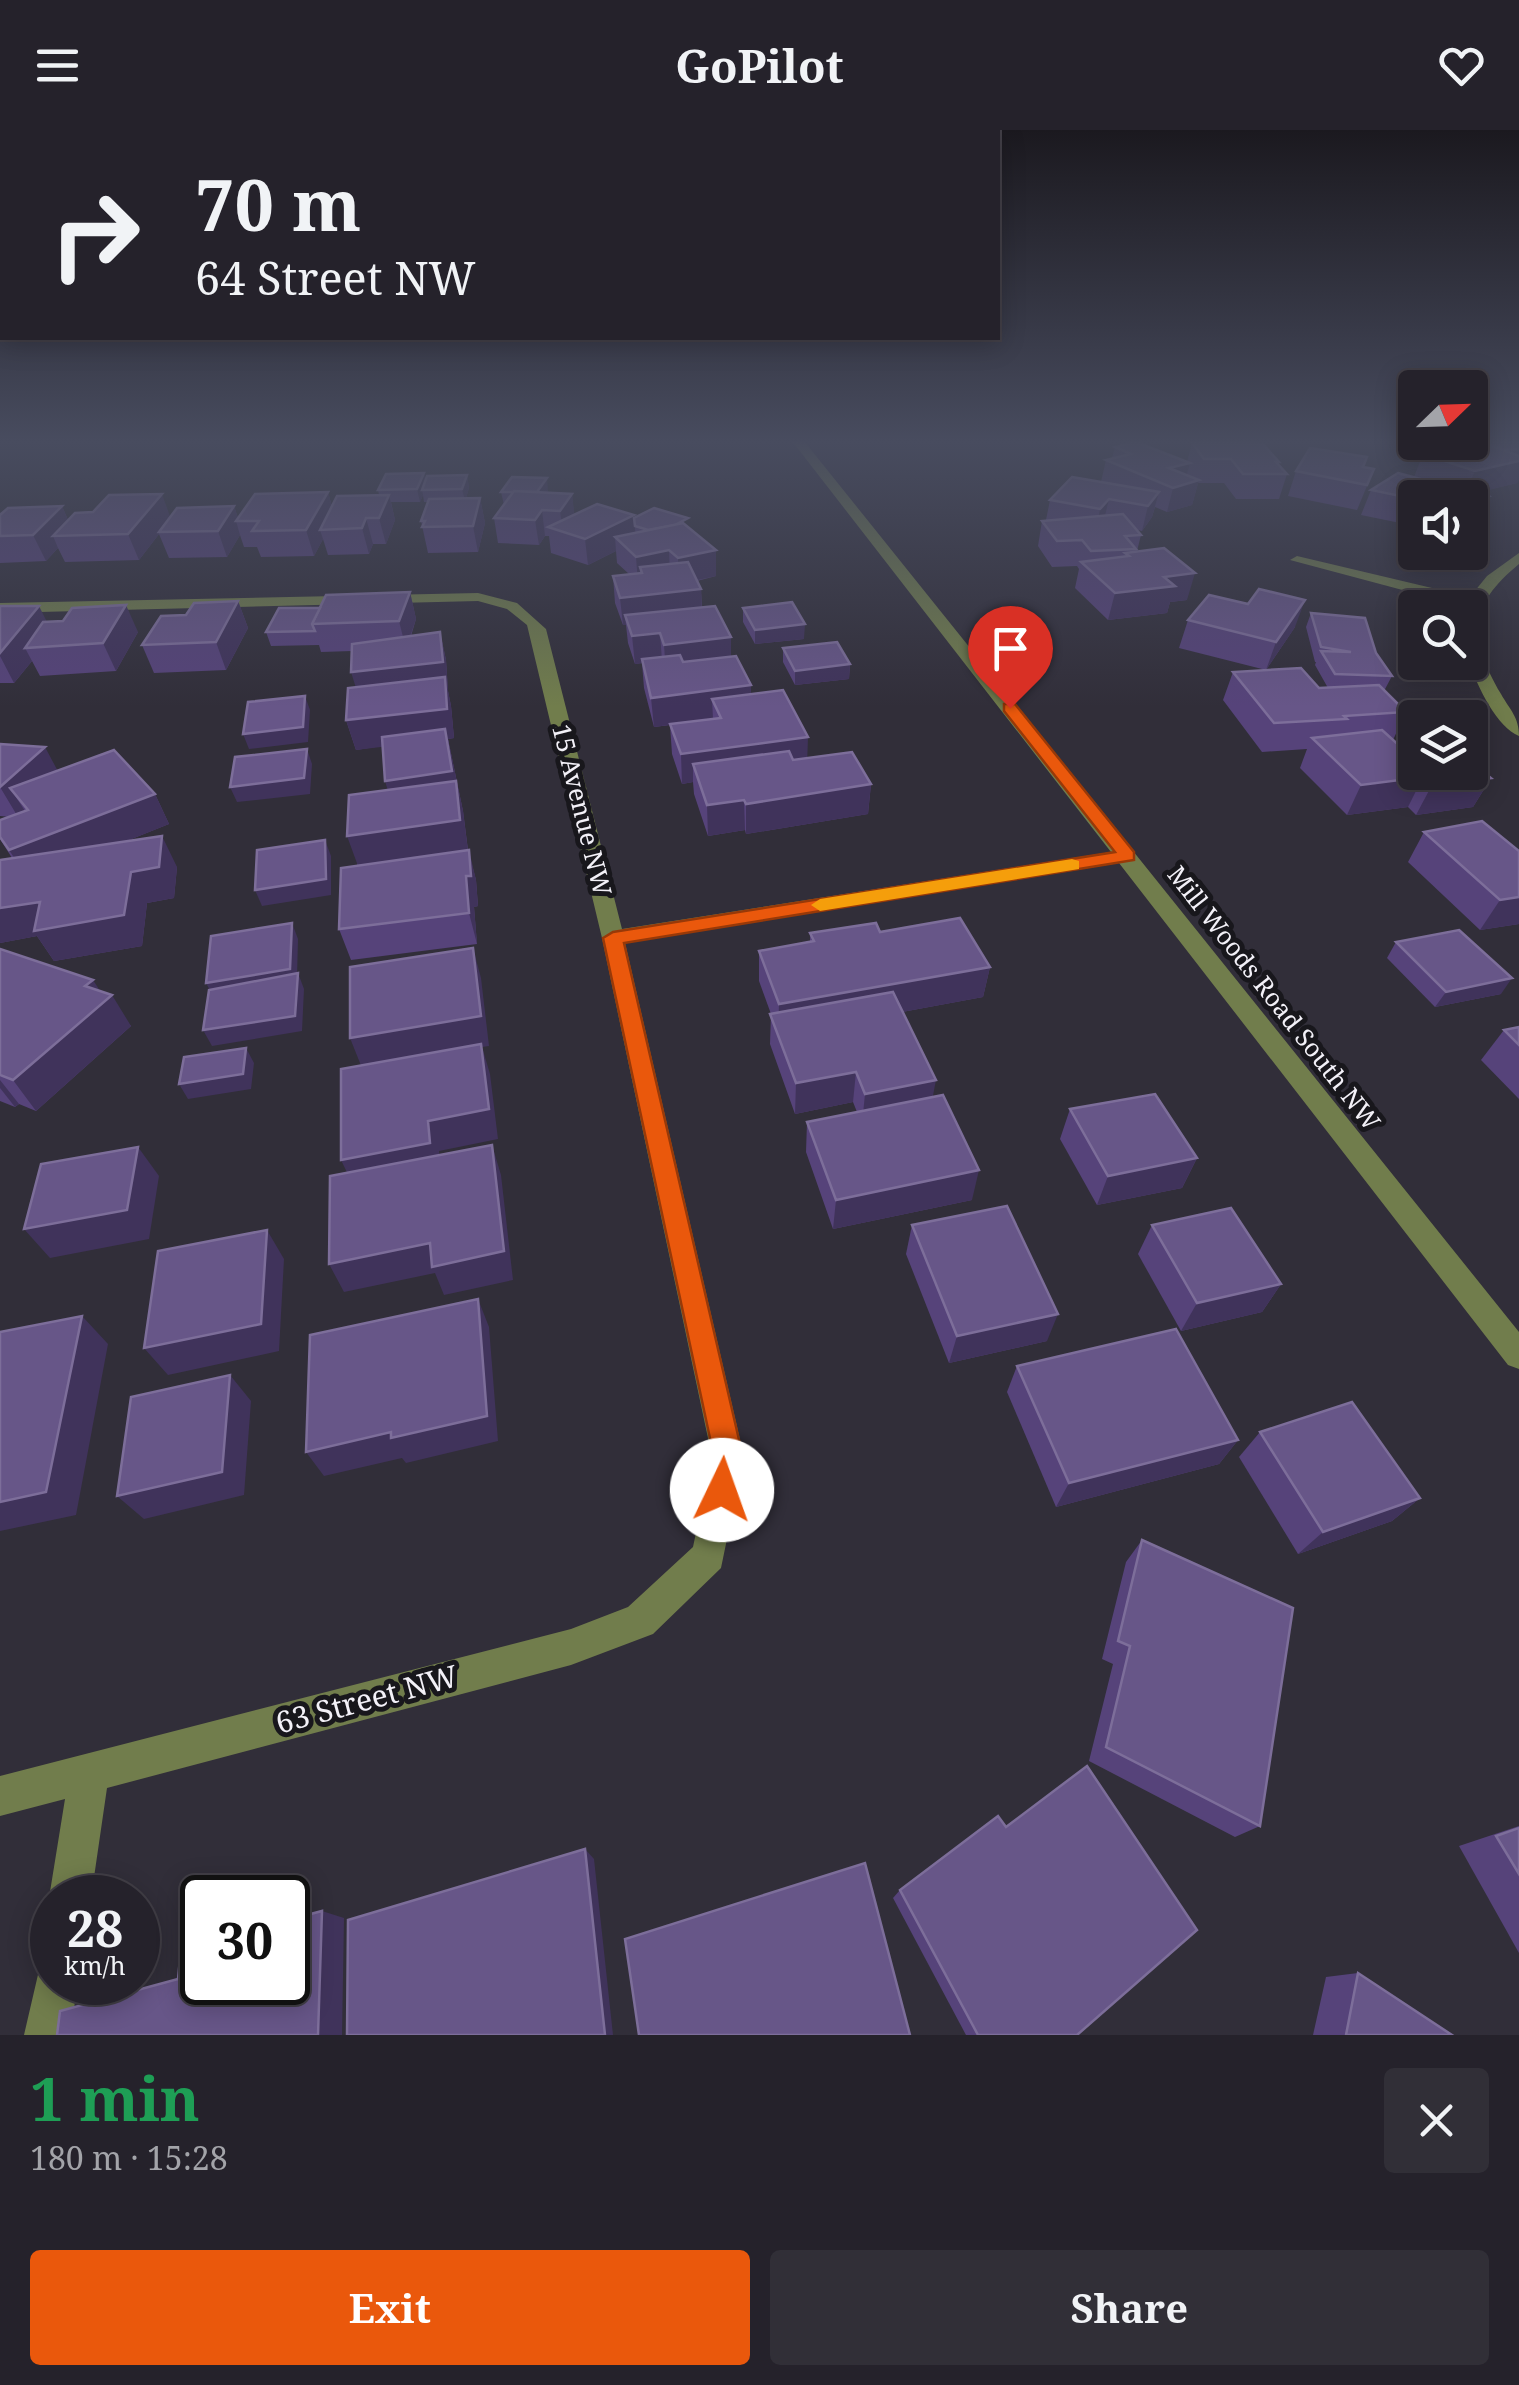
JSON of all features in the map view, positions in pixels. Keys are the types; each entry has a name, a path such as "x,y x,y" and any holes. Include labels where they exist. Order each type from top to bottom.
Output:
{"street":[{"name":"Mill Woods Road South NW","path":"869,530 1519,1355"},
{"path":"1483,590 1519,557"},
{"path":"1297,560 1423,590"},
{"name":"15 Avenue NW","path":"0,608 478,597 530,616 538,629 613,938 728,1457 709,1556"},
{"path":"1486,680 1519,731"},
{"path":"613,938 1127,856"},
{"name":"63 Street NW","path":"0,1796 571,1647 640,1621 709,1556"},
{"path":"73,1875 89,1773"},
{"path":"47,2035 52,2005"}],"building":[{"path":"0,530 38,530 33,535 0,536"},
{"path":"59,530 131,530 128,534 53,536"},
{"path":"161,530 219,530 218,531"},
{"path":"557,530 604,530 585,539"},
{"path":"649,530 691,530 716,550 678,558 669,550 636,557 615,537"},
{"path":"1049,530 1137,530 1141,535 1125,536 1136,549 1091,551 1082,540 1057,541"},
{"path":"1164,548 1195,573 1164,577 1175,586 1115,593 1081,562 1129,556 1125,553"},
{"path":"688,562 701,589 620,598 613,576 642,573 640,567"},
{"path":"1259,589 1305,600 1276,642 1188,620 1209,595 1248,604"},
{"path":"410,592 399,621 312,624 326,595"},
{"path":"238,601 216,642 142,645 161,616 186,615 194,603"},
{"path":"792,602 805,624 755,630 743,608"},
{"path":"126,605 103,643 25,648 43,622 63,621 72,608"},
{"path":"0,606 39,606 0,653"},
{"path":"715,606 731,637 664,645 660,633 632,636 625,615"},
{"path":"279,608 320,608 312,624 315,631 266,632"},
{"path":"1311,613 1365,618 1376,653 1392,676 1335,674 1321,651 1351,652 1321,647"},
{"path":"440,632 443,662 351,672 352,644"},
{"path":"837,642 850,664 795,671 783,648"},
{"path":"680,655 683,662 736,656 751,685 651,698 642,659"},
{"path":"1301,668 1319,688 1379,685 1398,704 1398,713 1274,723 1233,672"},
{"path":"445,677 447,709 346,720 348,688"},
{"path":"783,690 808,737 681,754 670,724 721,718 712,699"},
{"path":"305,696 303,727 243,734 248,702"},
{"path":"445,729 452,771 385,781 382,737"},
{"path":"1382,730 1398,744 1398,780 1361,785 1312,738"},
{"path":"0,744 45,747 0,787"},
{"path":"307,749 304,778 230,787 235,757"},
{"path":"114,750 155,794 9,850 0,837 0,820 28,810 10,788"},
{"path":"789,751 793,760 852,752 871,784 746,804 744,800 707,805 693,764"},
{"path":"456,781 460,820 347,836 349,795"},
{"path":"1482,821 1519,851 1519,897 1500,900 1424,832"},
{"path":"162,836 159,867 131,872 124,915 34,931 40,902 0,908 0,860"},
{"path":"325,840 326,879 255,890 257,850"},
{"path":"469,850 469,913 339,929 341,868"},
{"path":"960,918 990,967 779,1004 759,951 814,941 810,933 876,923 880,932"},
{"path":"292,923 290,969 206,983 211,936"},
{"path":"1459,930 1512,978 1446,992 1396,942"},
{"path":"473,948 481,1016 350,1038 350,967"},
{"path":"0,949 93,980 85,986 112,995 13,1080 0,1075"},
{"path":"298,973 295,1016 203,1030 209,990"},
{"path":"893,992 936,1080 865,1094 856,1072 796,1083 770,1014"},
{"path":"1519,1027 1519,1045 1504,1030"},
{"path":"481,1044 489,1109 428,1121 430,1143 341,1160 341,1069"},
{"path":"246,1048 243,1074 179,1084 184,1057"},
{"path":"1155,1094 1197,1158 1108,1176 1070,1109"},
{"path":"943,1095 979,1170 836,1200 807,1122"},
{"path":"492,1145 504,1251 432,1267 430,1243 329,1264 330,1176"},
{"path":"138,1147 127,1210 24,1229 41,1164"},
{"path":"1007,1206 1058,1314 957,1336 912,1225"},
{"path":"1231,1208 1281,1284 1197,1303 1152,1225"},
{"path":"267,1230 261,1324 144,1348 158,1251"},
{"path":"478,1299 487,1416 391,1438 391,1432 306,1452 310,1335"},
{"path":"82,1316 46,1492 0,1502 0,1332"},
{"path":"1176,1329 1238,1440 1069,1483 1017,1366"},
{"path":"230,1375 222,1472 117,1496 131,1397"},
{"path":"1352,1402 1420,1498 1323,1532 1260,1432"},
{"path":"1142,1540 1293,1608 1260,1826 1106,1747 1130,1646 1118,1641"},
{"path":"1087,1766 1197,1930 1077,2035 978,2035 900,1890 998,1816 1006,1827"},
{"path":"1519,1828 1519,1874 1496,1836"},
{"path":"585,1849 605,2035 347,2035 348,1920"},
{"path":"865,1863 910,2035 639,2035 625,1939"},
{"path":"322,1911 318,2035 57,2035 60,2011 82,2005 160,2005 160,1984 178,1979 180,1958 180,2005 310,2005 310,1914"},
{"path":"1358,1973 1452,2035 1346,2035"}],"slow traffic":[{"path":"820,905 1072,865"}],"route":[{"path":"722,1490 728,1457 613,938 1127,856 1010,708"}]}
